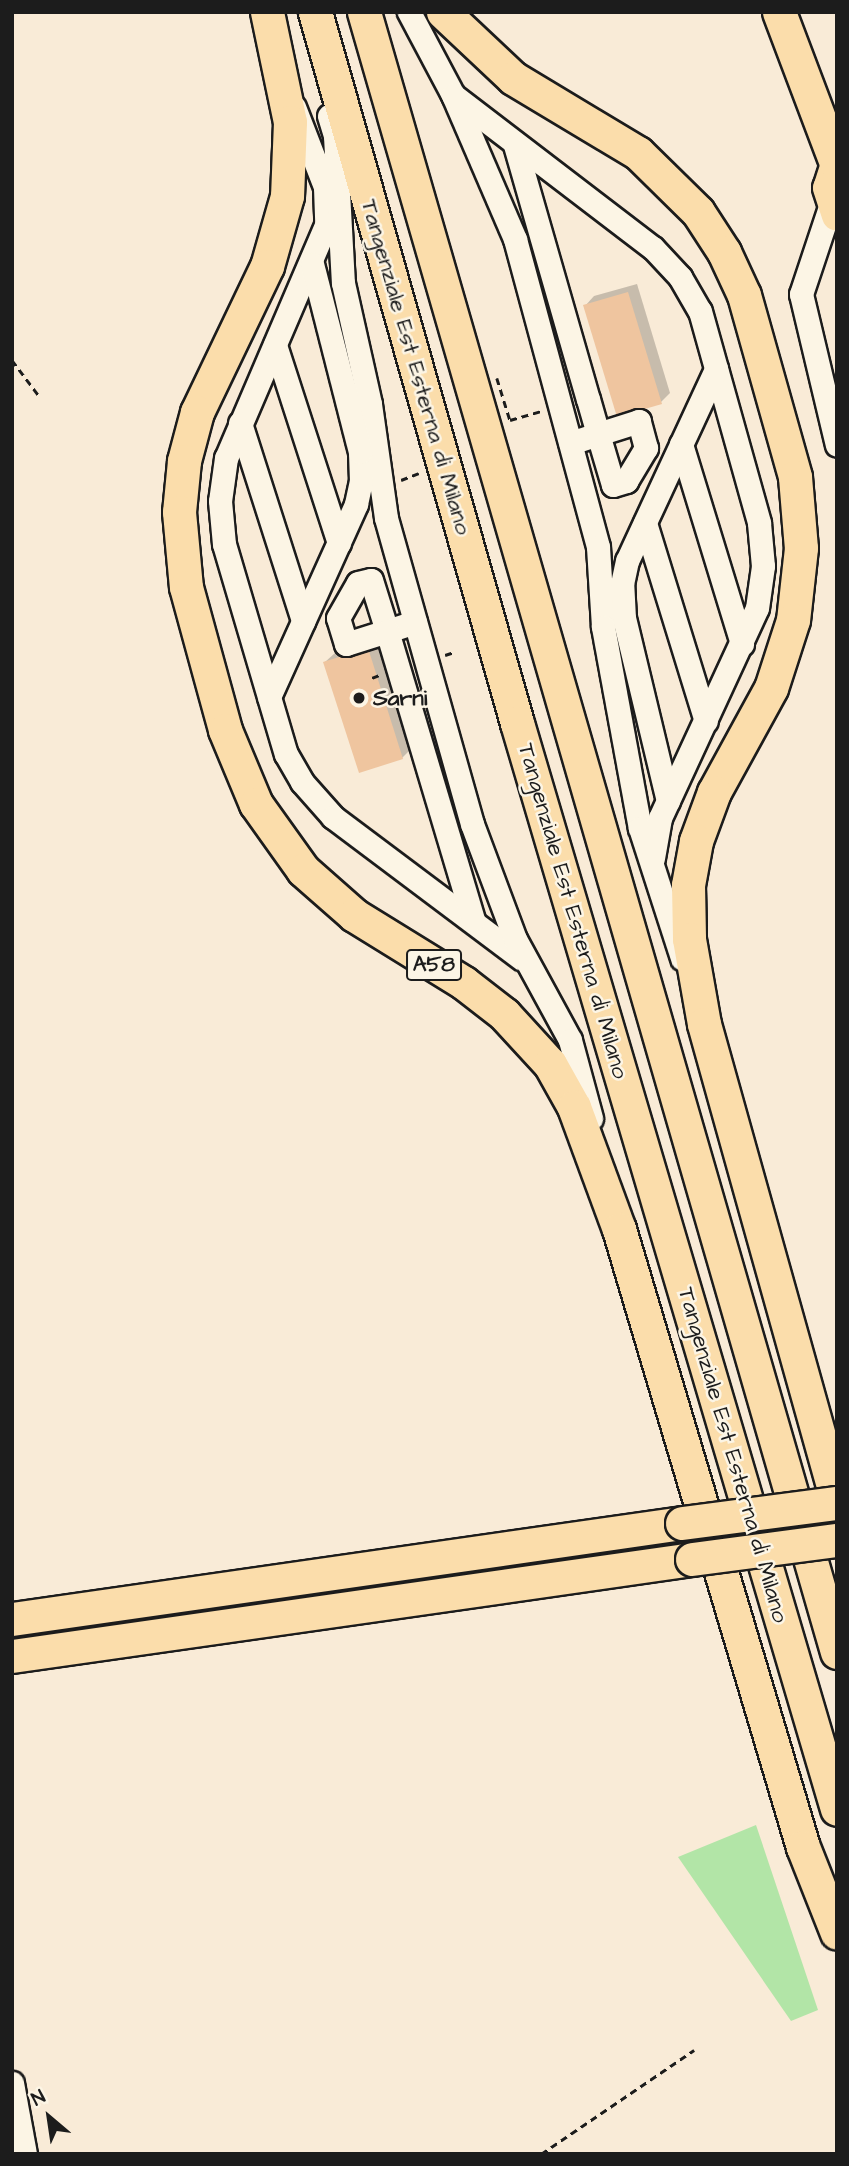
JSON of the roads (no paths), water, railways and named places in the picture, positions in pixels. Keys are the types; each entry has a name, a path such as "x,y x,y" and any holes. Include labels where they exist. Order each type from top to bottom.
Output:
{"highway":[{"name":"A58","path":"267,12 282,78 290,159 279,232 260,284 197,412 180,486 179,537 186,587 225,730 256,804 290,854 317,884 373,928 478,993 539,1051 574,1107 619,1229 803,1847 837,1933"},
{"name":"Tangenziale Est Esterna di Milano","path":"315,12 517,723 837,1809"},
{"name":"Tangenziale Est Esterna di Milano","path":"364,12 837,1652"},
{"path":"12,1619 837,1502 704,1024 689,939 691,863 714,793 764,701 790,634 801,555 795,477 744,295 724,252 698,212 638,153 513,78 443,12"},
{"path":"779,12 825,116 836,162"},
{"path":"12,1656 837,1540"}],"main road":[{"path":"834,210 829,183 836,162"}],"street":[{"path":"300,12 335,136 343,283 370,404 383,503 472,824 528,963 570,1040 619,1229"},
{"path":"409,12 453,95 514,239 598,547 606,640 640,828 704,1024"},
{"path":"282,78 325,187 326,230"},
{"path":"453,95 665,259 697,304 763,544 759,598 742,643 668,801 654,840 655,878"},
{"path":"515,145 598,434 570,443"},
{"path":"338,200 240,423 224,469 220,523 286,754 322,806 528,963"},
{"path":"834,210 827,245 807,268 802,300 837,445"},
{"path":"269,697 358,498 361,458 312,264"},
{"path":"275,345 339,543"},
{"path":"668,801 621,601 625,567 716,369"},
{"path":"240,423 303,621"},
{"path":"681,444 742,643"},
{"path":"645,523 706,721"},
{"path":"415,622 387,631 473,919"},
{"path":"12,2083 25,2154"}],"place":[{"name":"Sarni","path":"359,698"}]}
